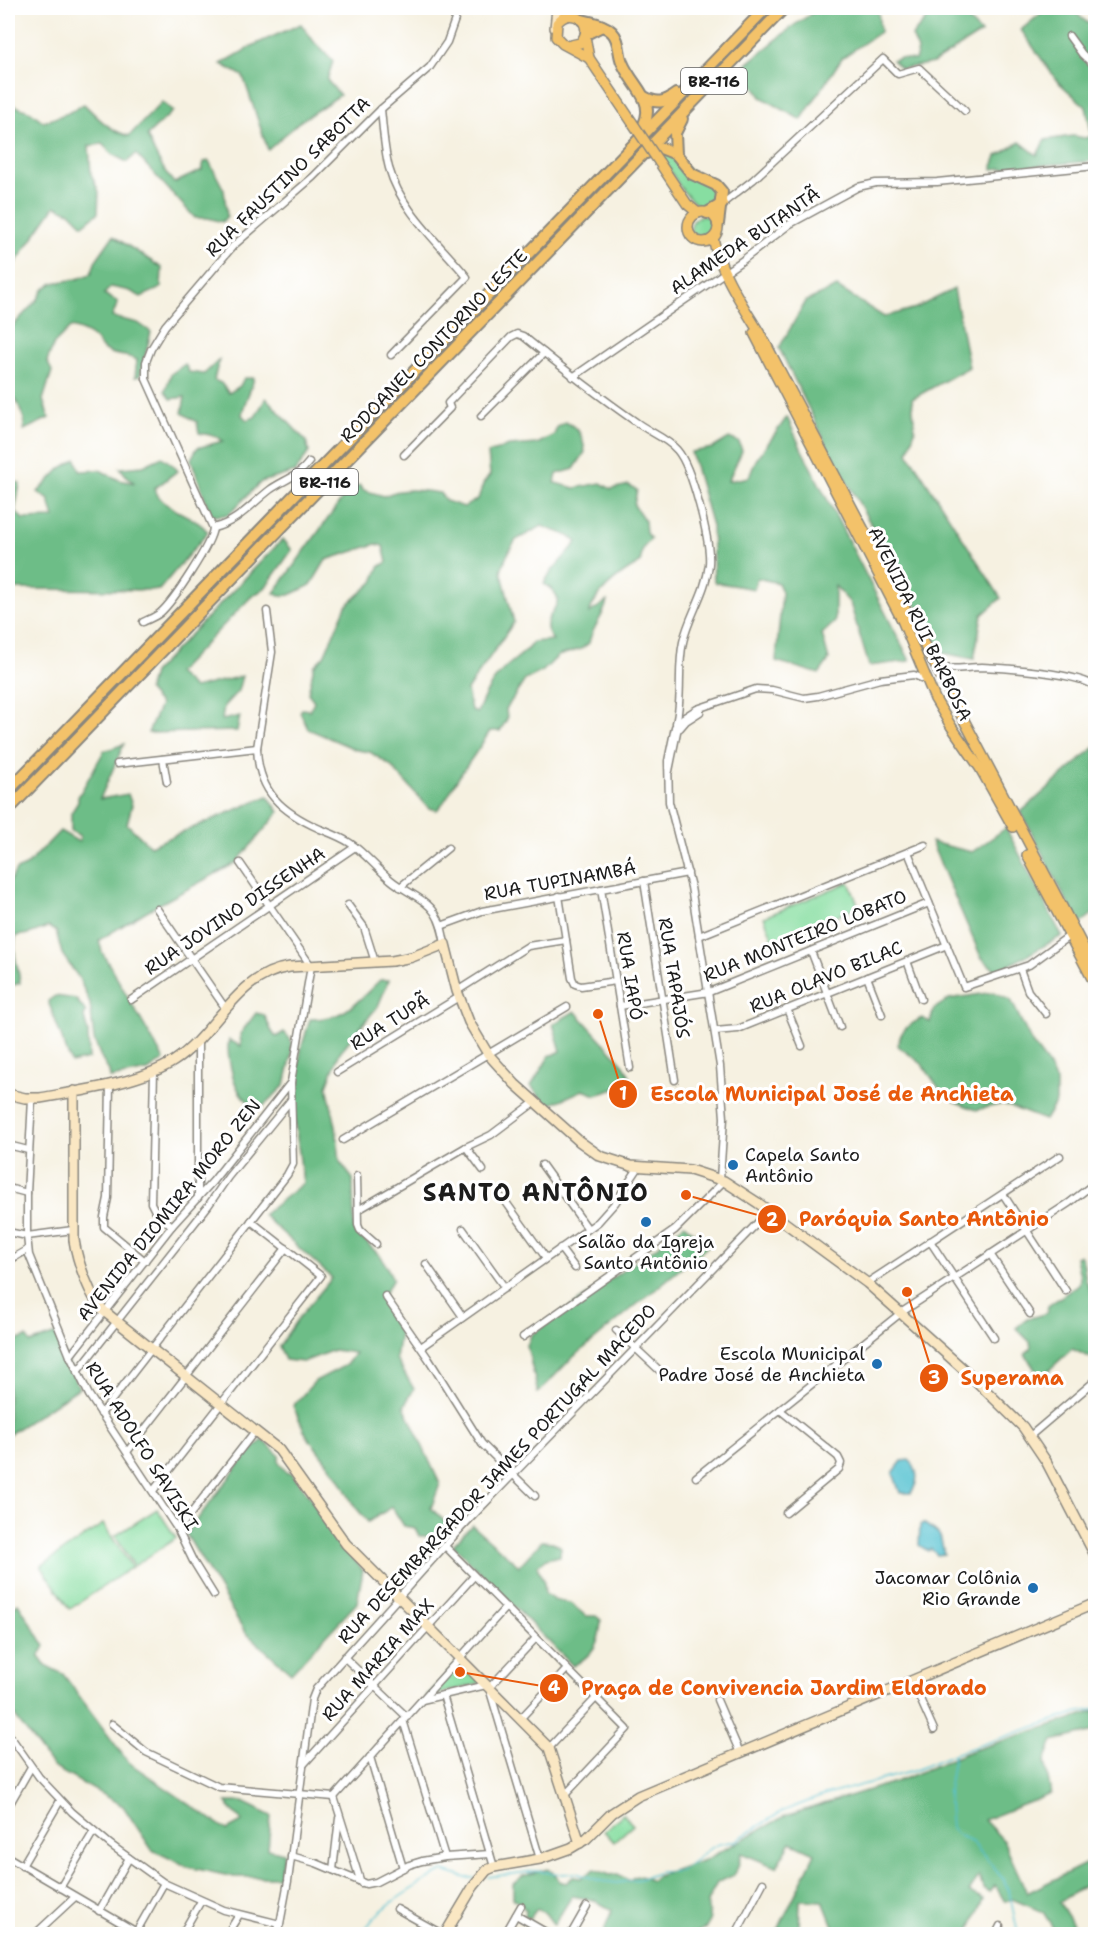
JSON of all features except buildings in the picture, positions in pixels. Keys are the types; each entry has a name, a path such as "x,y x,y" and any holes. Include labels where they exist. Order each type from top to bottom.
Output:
{"highway":[{"name":"RODOANEL CONTORNO LESTE","path":"8,791 765,8"},
{"name":"RODOANEL CONTORNO LESTE","path":"8,810 645,148 689,107 784,8"},
{"path":"574,14 603,26 616,37 622,62 644,97 647,107 646,120 630,147"},
{"path":"585,35 603,26"},
{"path":"644,97 658,103 664,102 701,74"},
{"path":"676,154 675,133 689,107"},
{"path":"645,148 661,148 676,154 692,174 720,188 723,196 718,224"},
{"path":"699,215 722,204"}],"main road":[{"path":"589,58 563,44 556,37 555,28 563,17 574,14 585,24 589,58 632,122 645,148 659,162 687,204 699,215 714,217 718,229 709,240 696,241 689,233 688,223 699,215"},
{"path":"567,46 576,45 585,35"},
{"name":"AVENIDA RUI BARBOSA","path":"709,240 766,344 1095,971"},
{"name":"AVENIDA RUI BARBOSA","path":"742,303 760,346 902,620 918,672 926,680 945,716 980,768 1095,986"},
{"path":"918,672 936,668"},
{"path":"926,680 934,681 942,678"}],"street":[{"name":"RUA FAUSTINO SABOTTA","path":"213,528 146,379 146,362 151,349 165,326 233,246 332,160 381,109 436,60 451,33 459,8"},
{"path":"555,28 557,8"},
{"path":"1069,36 1095,67"},
{"path":"722,204 745,188 883,59 898,74 919,68 965,111"},
{"path":"381,109 387,156 393,180 417,219 467,277 391,355"},
{"name":"ALAMEDA BUTANTÃ","path":"573,377 726,272 790,224 858,187 876,183 937,182 1095,166"},
{"path":"404,455 450,408 448,403 511,337 520,334 573,377 677,450 683,459 705,522 709,548 709,564 700,599 683,644 678,726 668,774 670,810 688,873 722,1078 724,1118 722,1180 675,1230 523,1337"},
{"path":"481,416 544,353"},
{"path":"143,622 160,613 171,599 207,546 213,534 213,528 231,522 268,491 298,473 309,462"},
{"path":"267,611 272,652 257,748 258,764 264,784 277,802 296,817 355,847 400,887 430,908 441,926 458,994 469,1022 488,1054 504,1074 589,1149 611,1160 639,1167 690,1170 722,1180 769,1211 867,1283 902,1312 1004,1406 1030,1436 1046,1461 1095,1555"},
{"path":"936,668 953,670 983,667 1067,676 1081,679 1095,687"},
{"path":"942,678 953,670"},
{"path":"678,726 711,706 756,689 767,689 799,698 810,698 871,680 918,672"},
{"path":"679,707 697,709 711,706"},
{"path":"678,726 697,709"},
{"path":"117,764 257,748"},
{"path":"163,759 167,782"},
{"path":"699,936 925,845"},
{"name":"RUA JOVINO DISSENHA","path":"131,1000 355,847"},
{"path":"400,887 448,848"},
{"path":"908,852 964,987 1020,969 1036,961 1069,936"},
{"path":"101,1414 287,1175 293,1164 291,1082 311,966 240,863"},
{"name":"RUA TUPINAMBÁ","path":"441,926 476,912 688,873"},
{"name":"RUA TAPAJÓS","path":"644,881 675,1080"},
{"name":"RUA IAPÓ","path":"602,889 630,1068"},
{"path":"559,896 575,984 580,986 616,981"},
{"name":"RUA MONTEIRO LOBATO","path":"620,1006 709,992 929,903"},
{"path":"348,905 364,927 375,962"},
{"path":"157,909 226,1009"},
{"name":"RUA TUPÃ","path":"337,1072 528,946 566,940"},
{"path":"8,1094 32,1099 110,1083 154,1071 184,1053 246,987 261,976 282,968 375,962 412,957 445,944"},
{"name":"RUA OLAVO BILAC","path":"715,1031 738,1029 947,945"},
{"path":"811,951 840,1027"},
{"path":"907,961 921,999"},
{"path":"1020,969 1028,991 1046,1014"},
{"path":"867,977 882,1015"},
{"path":"343,1140 567,1007"},
{"path":"787,1009 802,1046"},
{"path":"198,1039 198,1199 208,1206"},
{"path":"154,1071 152,1203 155,1211 172,1226"},
{"name":"AVENIDA DIOMIRA MORO ZEN","path":"70,1356 172,1226 198,1199 291,1082"},
{"path":"110,1083 108,1198 104,1227 146,1261"},
{"path":"74,1091 73,1230 77,1256 95,1300 117,1322 284,1456 340,1538 549,1748 580,1844"},
{"name":"RUA ADOLFO SAVISKI","path":"32,1099 28,1150 27,1250 77,1372 101,1414 178,1530 193,1561 214,1595"},
{"name":"AVENIDA DIOMIRA MORO ZEN","path":"77,1372 290,1101"},
{"path":"358,1210 466,1147 491,1135 535,1102"},
{"path":"8,1145 28,1150"},
{"path":"466,1147 483,1170"},
{"path":"867,1283 1060,1156"},
{"path":"542,1165 588,1229"},
{"path":"421,1347 588,1229 609,1211 639,1167"},
{"path":"357,1176 360,1230 375,1245"},
{"path":"696,1477 902,1312 1069,1203 1095,1182"},
{"path":"8,1188 27,1193"},
{"path":"1003,1194 1066,1291"},
{"path":"503,1198 546,1258"},
{"name":"RUA DESEMBARGADOR JAMES PORTUGAL MACEDO","path":"276,1935 280,1924 291,1856 313,1694 445,1546 769,1211"},
{"path":"153,1491 321,1276 251,1221"},
{"path":"463,1229 505,1288"},
{"path":"8,1232 27,1236 73,1230"},
{"path":"930,1241 994,1338"},
{"path":"127,1452 286,1248"},
{"path":"560,1248 575,1268"},
{"path":"8,1261 27,1250"},
{"path":"990,1254 1030,1314"},
{"path":"426,1264 464,1317"},
{"path":"385,1296 421,1347 478,1439 535,1496"},
{"path":"616,1330 659,1370"},
{"path":"1030,1436 1095,1380"},
{"path":"780,1410 838,1456 841,1463 838,1469 786,1513"},
{"path":"178,1530 255,1431"},
{"path":"445,1546 627,1729 564,1796"},
{"name":"RUA MARIA MAX","path":"303,1765 474,1576"},
{"path":"397,1909 443,1935 476,1883 483,1874 494,1867 561,1853 580,1844 612,1813 630,1800 1095,1603"},
{"path":"334,1797 506,1607"},
{"path":"422,1700 488,1687 536,1638"},
{"path":"344,1657 405,1719 445,1857"},
{"path":"520,1719 567,1669"},
{"path":"912,1681 934,1731"},
{"path":"488,1687 540,1859"},
{"path":"443,1695 494,1867"},
{"path":"549,1748 596,1698"},
{"path":"717,1700 741,1753"},
{"path":"112,1724 146,1752 219,1787 334,1797"},
{"path":"8,1733 31,1767 60,1801 94,1831 164,1883 201,1901 238,1915 280,1924"},
{"path":"370,1757 403,1868"},
{"path":"8,1807 31,1767"},
{"path":"334,1797 361,1883"},
{"path":"22,1866 60,1801"},
{"path":"333,1870 340,1815"},
{"path":"60,1888 94,1831"},
{"path":"291,1856 309,1860 361,1883 376,1882 422,1861 490,1854"},
{"path":"8,1857 137,1934 164,1883"},
{"path":"99,1911 129,1858"},
{"path":"736,1935 763,1884"},
{"path":"38,1934 75,1897"},
{"path":"182,1935 201,1901"},
{"path":"505,1935 521,1906"},
{"path":"571,1935 587,1906"},
{"path":"227,1935 238,1915"},
{"path":"516,1915 549,1935"},
{"path":"996,1935 1000,1926"}],"green space":[{"path":"820,8 880,8 878,9 880,32 842,58 801,120 761,97 742,68 793,26"},
{"path":"939,8 956,8 981,33 933,63 901,69 892,60 900,58 915,60 918,50 912,36"},
{"path":"1045,8 1072,8 1095,29 1095,161 992,169 997,156 1020,142 1037,155 1045,140 1092,136 1086,107 1057,81 1021,30"},
{"path":"301,24 315,43 333,61 327,80 340,95 299,122 268,150 243,76 221,64 256,44"},
{"path":"162,102 173,111 147,136 155,155 174,183 202,170 204,162 209,161 224,190 227,216 222,222 208,218 195,218 136,154 127,162 113,155 102,144 89,146 91,174 99,192 98,213 83,225 70,212 55,206 10,271 8,270 8,103 31,112 44,122 84,104 110,127 129,136"},
{"path":"659,151 664,151 711,187 719,196 717,204 706,210 690,199 678,184"},
{"path":"703,216 712,219 715,228 712,237 703,240 694,237 691,228 694,219"},
{"path":"113,236 162,268 161,288 141,297 130,291 111,287 104,294 118,302 112,317 138,323 151,332 140,376 135,377 137,360 106,351 91,335 71,327 54,344 47,361 52,371 43,400 49,418 24,430 24,419 16,399 8,397 8,331 38,299 43,290 53,283 91,274 96,260"},
{"path":"837,287 884,317 916,308 954,289 969,367 912,399 915,430 908,453 1001,598 982,615 974,659 943,653 828,448 779,348 806,301"},
{"path":"219,360 214,380 221,383 229,393 240,386 244,378 254,378 242,415 247,420 255,417 266,398 306,441 309,452 295,472 261,482 228,515 211,516 191,459 197,448 223,441 216,436 199,433 197,422 182,413 185,397 171,399 165,391 171,374 185,364 189,372 204,374"},
{"path":"787,417 910,661 869,666 850,603 835,586 835,622 822,634 829,660 819,674 776,661 782,592 778,583 757,578 754,589 714,582 712,526 691,452 713,448 729,438 739,442 742,451 728,481 749,477 756,460"},
{"path":"565,422 574,427 582,437 585,452 574,469 557,474 555,483 575,488 601,483 611,489 629,485 637,490 634,505 645,521 646,533 651,539 643,548 640,563 603,590 593,605 589,613 607,601 589,643 581,649 558,656 543,671 525,680 506,709 507,719 500,731 490,731 448,797 437,810 429,808 390,765 370,752 357,750 308,729 300,712 302,709 310,710 314,701 308,693 314,666 324,656 346,606 373,582 379,567 387,562 383,546 376,544 326,560 311,585 290,595 279,596 274,593 345,495 359,485 363,490 384,496 405,490 440,493 446,501 464,507 478,499 483,484 490,475 488,453 509,446 537,444 554,435 557,427","holes":["542,526 564,534 577,542 554,568 544,584 557,597 555,608 547,625 549,635 553,640 533,642 505,668 488,689 477,713 471,710 467,690 514,622 501,570 516,540"]},
{"path":"162,457 178,471 154,488 158,496 171,507 195,520 208,532 159,590 8,589 8,573 12,560 8,536 8,480 20,483 15,511 23,519 54,518 49,500 38,492 61,468 76,459 80,471 100,470 119,480 135,483 120,468 143,466"},
{"path":"283,539 292,550 265,588 251,597 177,673 194,688 242,676 238,691 224,706 222,720 240,716 237,731 148,733 160,705 148,691 153,673"},
{"path":"124,744 100,799 128,794 132,805 127,824 150,846 268,796 279,812 236,863 145,912 99,940 102,952 164,1060 148,1071 110,1078 94,1040 90,1004 79,978 62,954 56,931 48,927 16,936 15,954 20,983 8,987 8,885 16,870 26,866 60,831 79,842 80,836 71,831 71,813 78,802 78,797 104,751"},
{"path":"1095,747 1095,912 1079,925 1021,812"},
{"path":"1006,828 1062,936 997,972 981,957 931,842 972,852"},
{"path":"849,882 859,907 774,942 764,917"},
{"path":"380,980 389,980 378,1006 340,1052 327,1086 336,1126 340,1162 353,1179 354,1230 382,1258 393,1279 383,1296 388,1314 400,1332 396,1359 414,1389 404,1406 440,1484 431,1508 452,1529 441,1537 419,1536 415,1528 404,1526 392,1507 368,1522 353,1504 339,1478 307,1436 293,1406 315,1381 346,1365 355,1353 334,1350 303,1362 285,1360 279,1346 296,1321 332,1278 263,1215 303,1183 293,1108 301,1049 310,1019 322,1019 341,1013 357,1002"},
{"path":"994,992 1011,1000 1032,1043 1047,1063 1056,1082 1056,1102 1045,1120 1003,1104 976,1110 956,1102 941,1091 922,1064 898,1046 906,1029 922,1018 930,1022 934,1009 949,999"},
{"path":"55,996 76,999 86,1012 84,1017 88,1032 89,1059 71,1063 48,1001"},
{"path":"575,1011 624,1065 630,1076 615,1089 596,1095 583,1090 552,1104 546,1104 531,1086 550,1055 561,1051 553,1024"},
{"path":"256,1013 264,1015 276,1037 284,1032 291,1040 292,1054 285,1085 260,1109 247,1101 239,1091 228,1052 229,1040 241,1046 240,1034"},
{"path":"684,1224 709,1245 571,1359 538,1393 527,1346 531,1335 669,1238"},
{"path":"1080,1255 1086,1280 1095,1300 1095,1356 1091,1358 1072,1349 1047,1372 1039,1376 1025,1354 1031,1348 1030,1342 1016,1328 1027,1319 1047,1313 1048,1306 1079,1284 1076,1257"},
{"path":"56,1334 79,1388 8,1435 8,1352 15,1341 27,1337 30,1343"},
{"path":"263,1440 279,1455 279,1462 287,1473 292,1473 311,1498 327,1528 363,1570 357,1603 291,1673 245,1632 186,1534 248,1453"},
{"path":"157,1509 176,1538 134,1566 115,1536"},
{"path":"103,1524 132,1567 70,1609 41,1566"},
{"path":"472,1525 519,1566 542,1541 553,1542 561,1547 560,1556 546,1559 537,1566 544,1583 545,1594 554,1600 570,1603 586,1616 596,1616 601,1620 597,1642 586,1657 573,1666 453,1545"},
{"path":"18,1603 45,1646 39,1657 45,1665 63,1674 128,1762 227,1830 242,1822 226,1802 243,1802 271,1816 268,1849 284,1853 279,1877 234,1877 188,1867 152,1850 123,1806 53,1767 8,1707 8,1614"},
{"path":"459,1661 482,1683 426,1697"},
{"path":"1095,1711 1095,1731 1053,1741 1045,1761 1051,1794 984,1820 1003,1840 1027,1893 1095,1859 1095,1879 1059,1902 1079,1934 1057,1934 1043,1912 1012,1899 1005,1902 995,1885 989,1892 983,1888 979,1876 969,1892 984,1899 968,1934 834,1934 835,1931 823,1901 800,1900 799,1934 776,1934 815,1853 791,1842 776,1867 741,1853 734,1875 717,1883 707,1902 710,1921 706,1928 693,1934 603,1934 612,1910 594,1900 572,1896 554,1925 545,1913 537,1909 530,1918 525,1917 526,1910 513,1898 513,1884 523,1876 548,1869 559,1881 566,1883 573,1877 581,1878 594,1869 610,1875 618,1874 629,1881 640,1876 651,1881 655,1877 707,1859 785,1816 898,1781 971,1751"},
{"path":"623,1814 633,1825 614,1842 604,1831"}],"water":[{"path":"909,1460 916,1471 915,1484 911,1493 900,1493 893,1473 902,1461"},
{"path":"923,1523 939,1534 944,1554 937,1555 931,1549 928,1551 919,1545 920,1525"}],"waterway":[{"path":"488,1877 536,1871 576,1873 601,1881 617,1883 640,1879 660,1872 681,1871 708,1850 719,1844 735,1841 781,1812 822,1796 913,1771 954,1754 1075,1713 1096,1709"},
{"path":"954,1754 948,1791 951,1828 958,1835 973,1843 1003,1879 1009,1891 1018,1934"},
{"path":"362,1934 386,1907 437,1874 444,1871 466,1878 474,1878"}],"place":[{"name":"Escola Municipal José de Anchieta","path":"598,1014"},
{"name":"Capela Santo Antônio","path":"733,1165"},
{"name":"Paróquia Santo Antônio","path":"686,1195"},
{"name":"Salão da Igreja Santo Antônio","path":"646,1222"},
{"name":"Superama","path":"907,1292"},
{"name":"Escola Municipal Padre José de Anchieta","path":"877,1364"},
{"name":"Jacomar Colônia Rio Grande","path":"1033,1588"},
{"name":"Praça de Convivencia Jardim Eldorado","path":"460,1672"}],"district":[{"name":"SANTO ANTÔNIO","path":"536,1193"}]}
